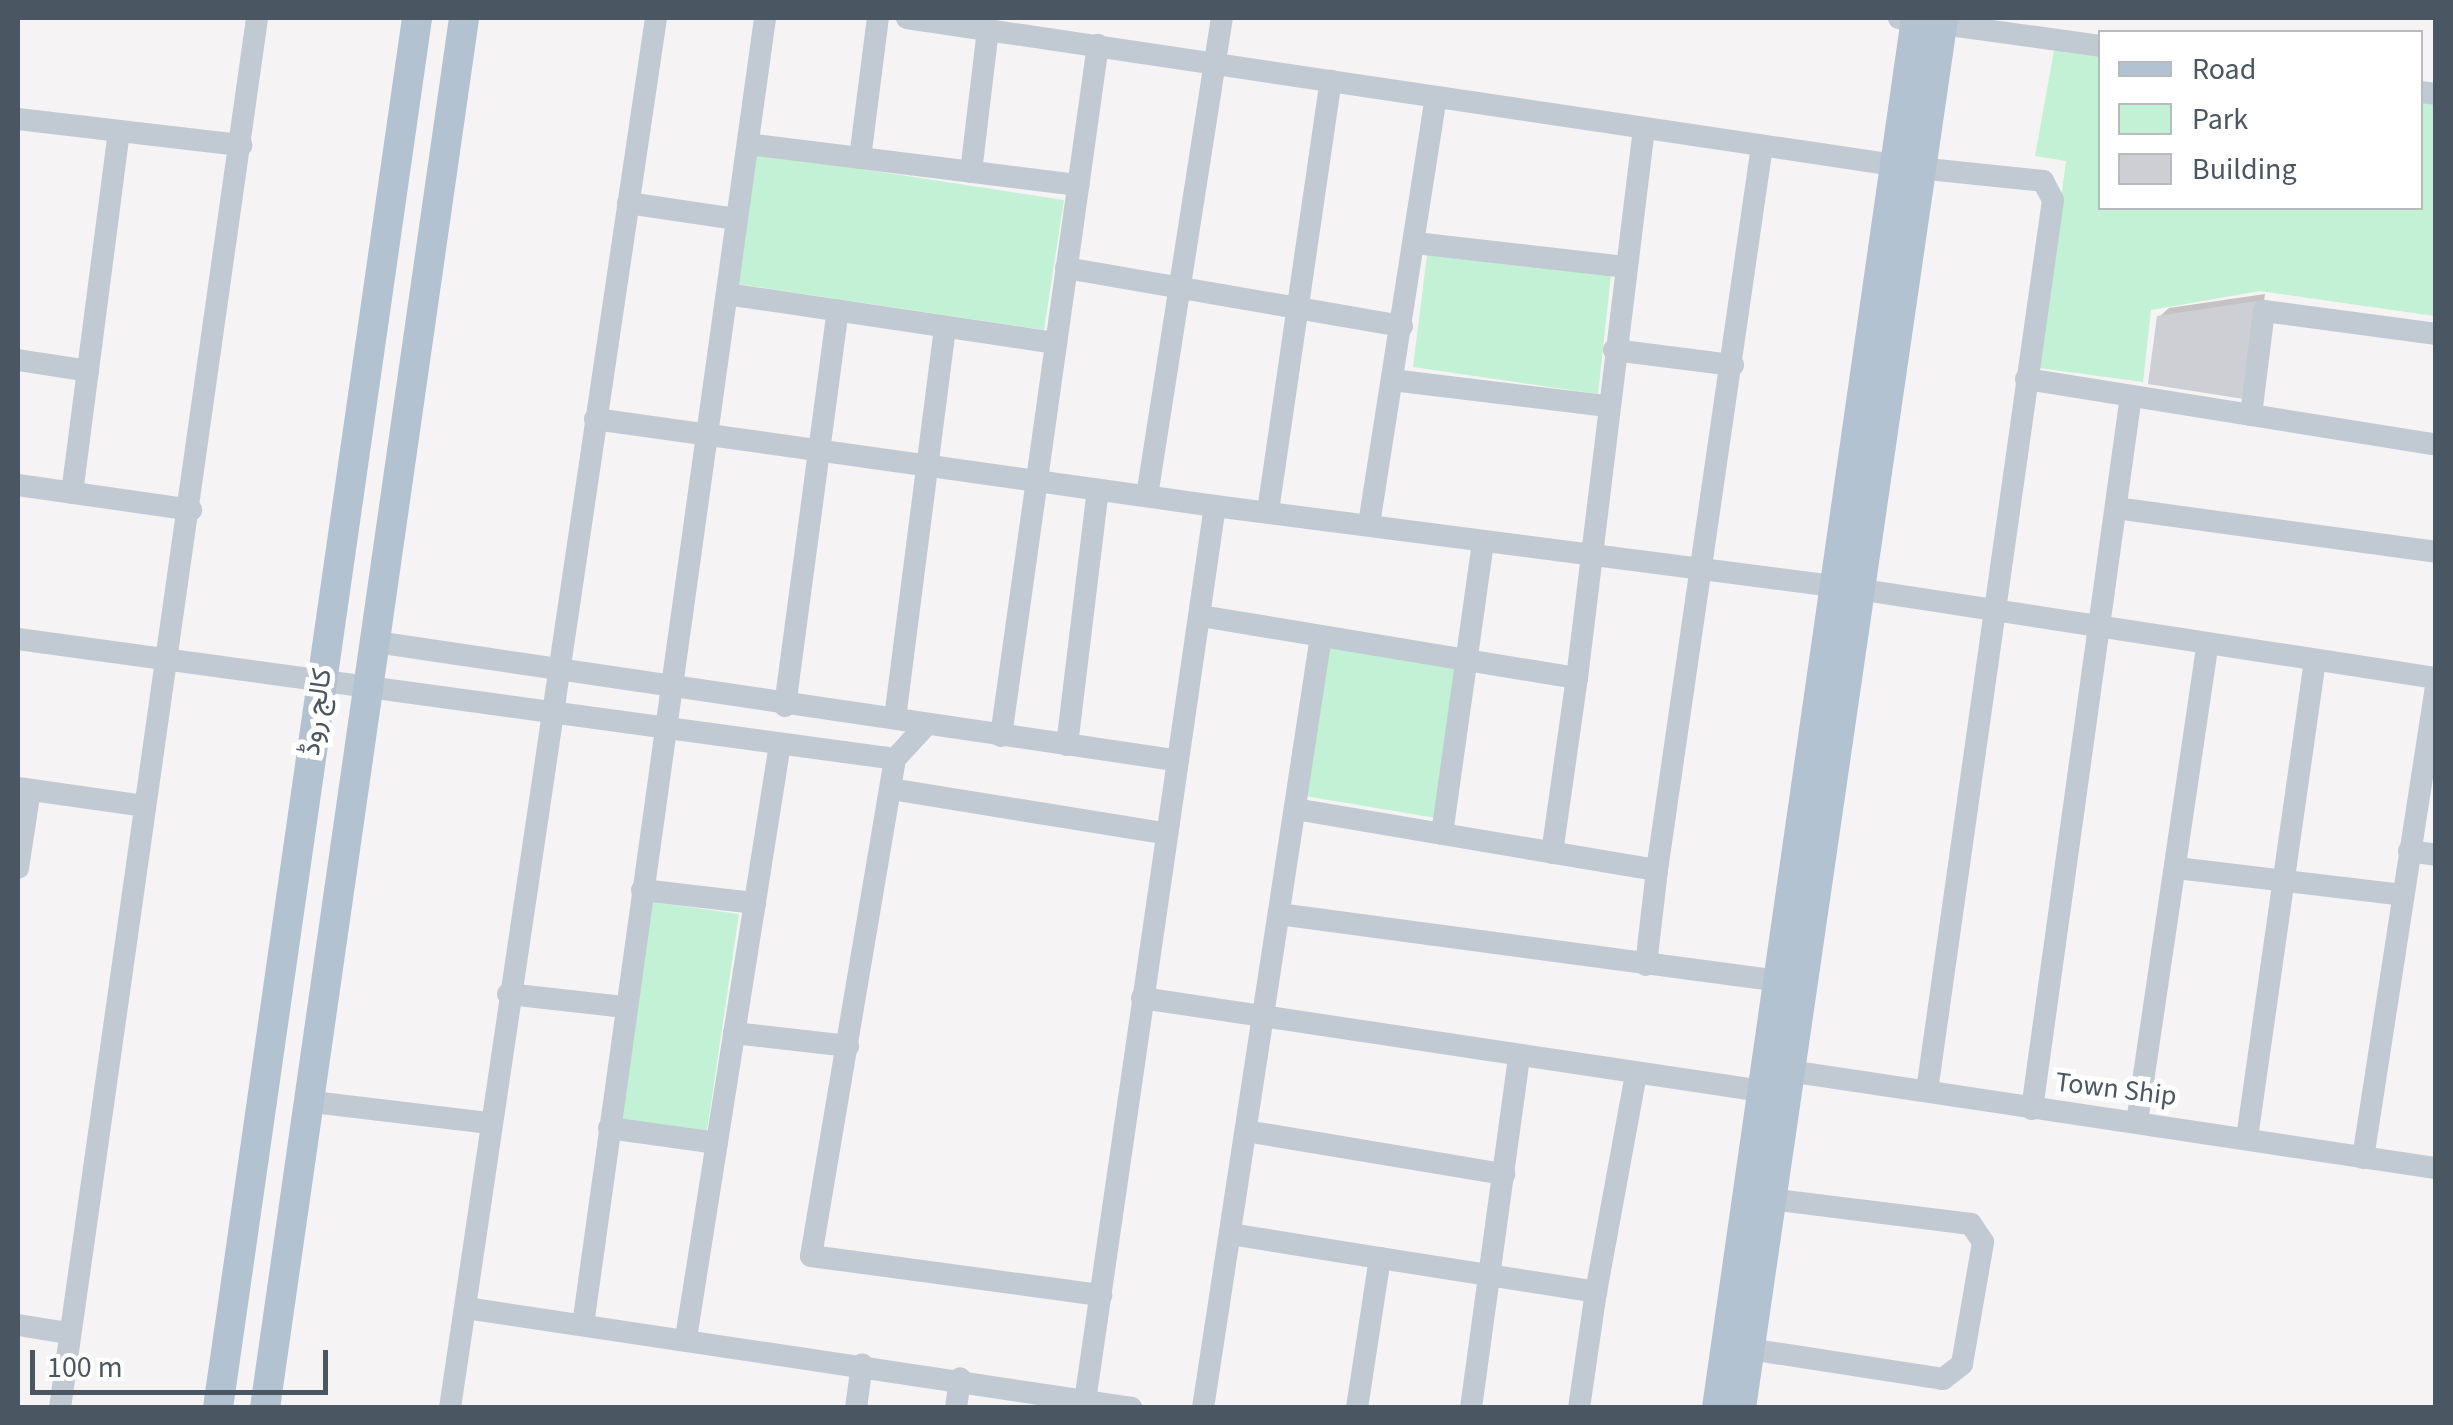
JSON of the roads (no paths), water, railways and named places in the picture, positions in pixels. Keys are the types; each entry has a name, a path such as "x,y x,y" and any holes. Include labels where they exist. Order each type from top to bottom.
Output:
{"main road":[{"name":"کالج روڈ","path":"218,1408 417,18"},
{"name":"کالج روڈ","path":"266,1408 464,18"},
{"path":"1717,1408 1779,980 1845,588 1906,166 1923,19"},
{"path":"1741,1408 1788,1072 1845,588"}],"street":[{"path":"60,1408 144,806 192,510 257,18"},
{"path":"450,1408 488,1123 656,18"},
{"path":"583,1325 623,1007 667,728 765,18"},
{"path":"860,158 878,18"},
{"path":"907,18 2052,188 1927,1091"},
{"path":"1148,496 1222,18"},
{"path":"1923,19 2098,46"},
{"path":"971,172 988,29"},
{"path":"1001,736 1098,45"},
{"path":"1268,511 1331,81"},
{"path":"1368,524 1436,97"},
{"path":"18,119 241,145"},
{"path":"1552,852 1644,128"},
{"path":"72,493 119,131"},
{"path":"748,144 1078,185"},
{"path":"1646,965 1656,870 1704,574 1762,146"},
{"path":"628,203 737,219"},
{"path":"1415,243 1625,267"},
{"path":"1066,268 1179,291 1402,326"},
{"path":"727,294 1056,343"},
{"path":"785,706 838,311"},
{"path":"2250,416 2264,312 2436,334"},
{"path":"894,718 945,327"},
{"path":"1614,350 1733,365"},
{"path":"18,360 88,371"},
{"path":"1392,380 1607,406"},
{"path":"2026,380 2436,445"},
{"path":"2032,1109 2131,396"},
{"path":"596,418 1037,482 1368,524 1587,559 1845,588 2436,682 2363,1158"},
{"path":"18,485 192,510"},
{"path":"1067,745 1098,490"},
{"path":"1084,1404 1163,833 1201,616 1215,506"},
{"path":"2116,508 2436,552"},
{"path":"1442,834 1483,542"},
{"path":"1201,616 1577,678"},
{"path":"1203,1408 1321,636"},
{"path":"18,639 896,759"},
{"path":"376,642 785,706 894,718 1174,760"},
{"path":"2137,1122 2208,643"},
{"path":"2246,1138 2315,660"},
{"path":"928,724 896,759 811,1256 1102,1294"},
{"path":"686,1338 780,744"},
{"path":"18,868 24,789 144,806"},
{"path":"891,789 1163,833"},
{"path":"1295,809 1656,870"},
{"path":"2409,851 2436,855"},
{"path":"2177,868 2402,896"},
{"path":"642,890 755,902"},
{"path":"1280,914 1779,980"},
{"path":"508,994 623,1007"},
{"path":"1142,998 1762,1091"},
{"path":"734,1033 848,1046"},
{"path":"1470,1408 1519,1056"},
{"name":"Town Ship","path":"1788,1072 2436,1168"},
{"path":"1579,1408 1636,1075"},
{"path":"312,1102 488,1123"},
{"path":"608,1128 716,1143"},
{"path":"1246,1131 1504,1174"},
{"path":"1749,1349 1943,1379 1962,1364 1983,1242 1971,1224 1769,1200"},
{"path":"1230,1234 1596,1292"},
{"path":"1357,1408 1380,1258"},
{"path":"466,1308 960,1378 1084,1404 1132,1408"},
{"path":"18,1324 68,1333"},
{"path":"856,1408 862,1364"},
{"path":"956,1408 960,1378"}]}
